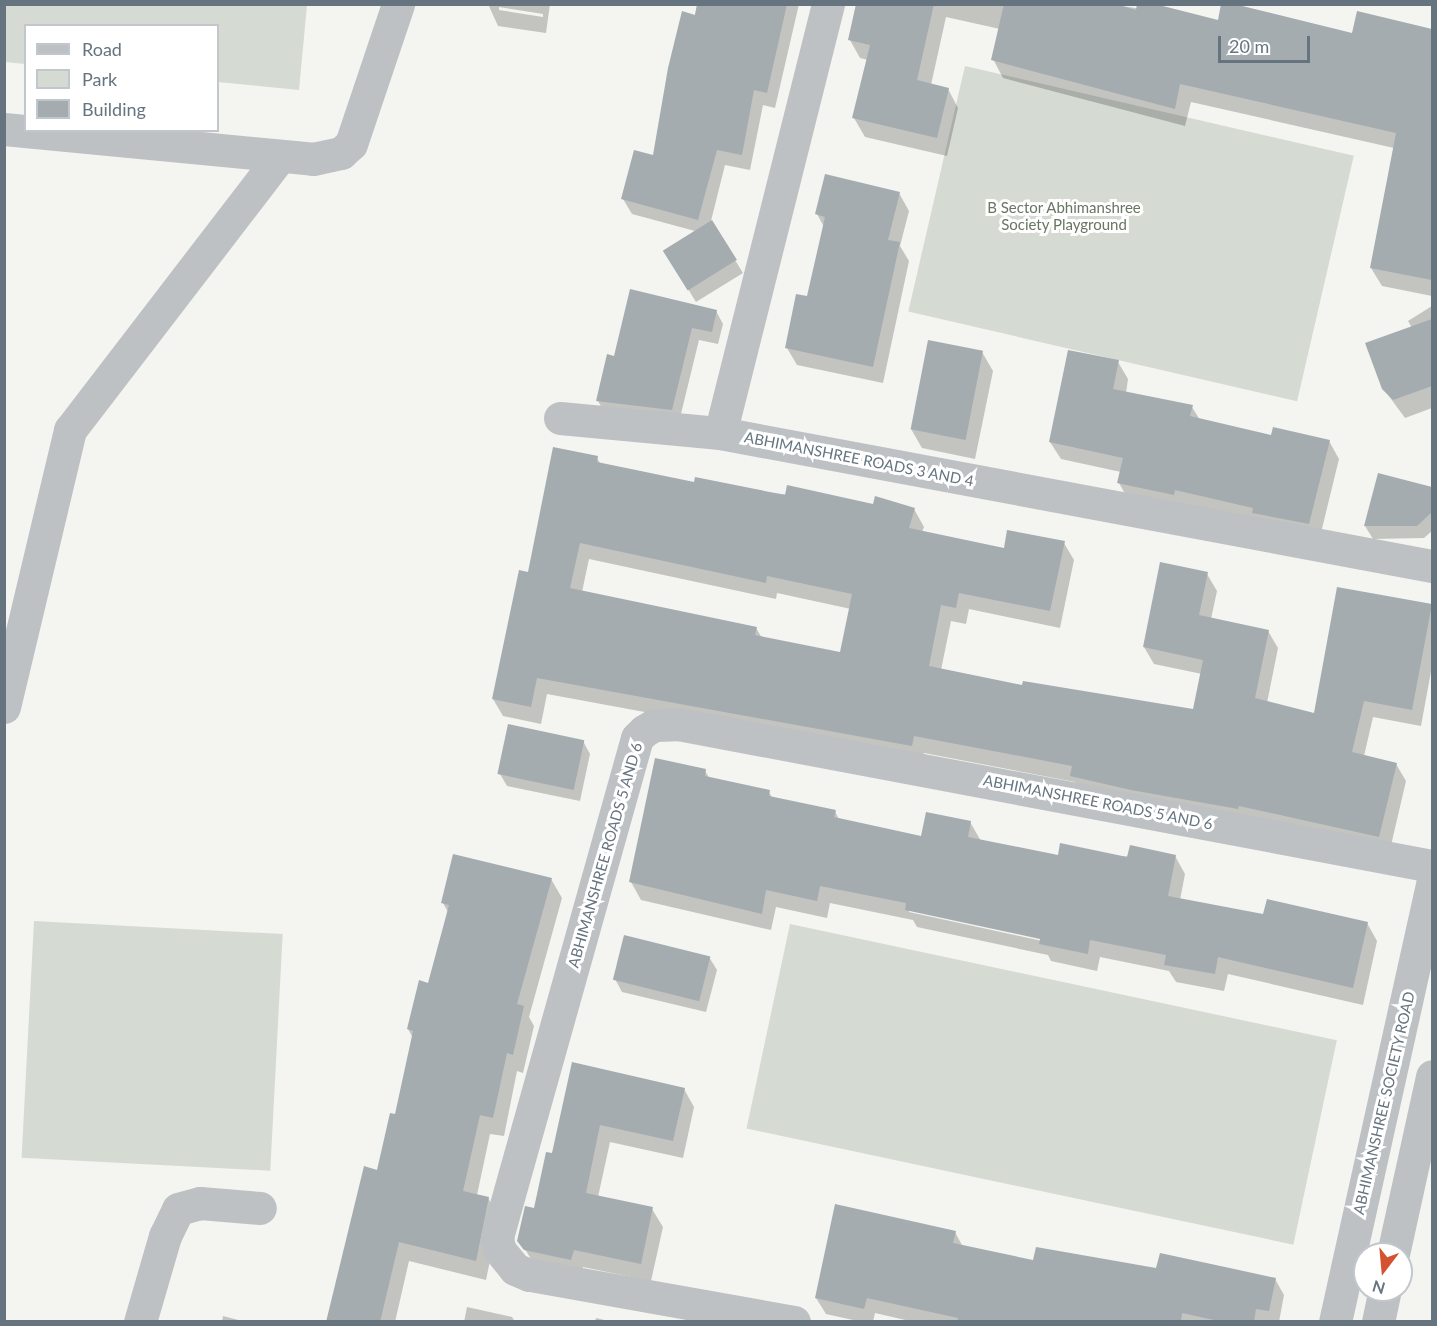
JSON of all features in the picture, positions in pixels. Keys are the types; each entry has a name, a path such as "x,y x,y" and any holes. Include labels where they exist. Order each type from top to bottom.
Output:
{"street":[{"path":"35,132 313,159 341,153 351,144 398,4"},
{"path":"720,433 828,4"},
{"path":"4,129 24,131"},
{"path":"4,707 70,430 280,156"},
{"name":"ABHIMANSHREE ROADS 3 AND 4","path":"560,418 720,433 1432,566"},
{"name":"ABHIMANSHREE ROADS 5 AND 6","path":"794,1322 529,1275 515,1269 500,1249 500,1226 637,738 644,731 654,725 678,724 1432,866"},
{"name":"ABHIMANSHREE SOCIETY ROAD","path":"1335,1322 1432,885"},
{"path":"1396,1242 1432,1076"},
{"path":"140,1322 165,1236 178,1209 200,1203 260,1208"},
{"path":"1378,1322 1382,1302"}],"green space":[{"path":"4,5 307,5 299,90 219,82 219,24 24,24 24,64 5,62"},
{"name":"B Sector Abhimanshree Society Playground","path":"965,66 1354,156 1297,401 908,312"},
{"path":"34,921 283,934 270,1171 22,1158"},
{"path":"790,924 1337,1040 1293,1245 747,1128"}],"building":[{"path":"697,4 787,4 767,93 754,90 742,155 717,150 698,220 621,199 634,150 653,155 668,68 682,11 695,15"},
{"path":"856,4 934,4 917,80 949,88 937,138 852,118 870,45 848,40"},
{"path":"1004,4 1115,4 1136,10 1137,4 1155,4 1218,20 1221,4 1234,4 1352,33 1357,11 1432,29 1432,280 1370,268 1396,133 1180,84 1175,109 991,60"},
{"path":"825,174 900,192 888,240 900,242 873,367 785,348 796,294 807,296 825,217 815,214"},
{"path":"712,220 737,260 688,291 663,251"},
{"path":"630,289 717,310 712,332 692,328 672,410 596,401 607,354 614,356"},
{"path":"1432,319 1432,386 1393,400 1382,389 1365,343"},
{"path":"928,340 983,351 966,440 911,429"},
{"path":"1068,350 1119,360 1113,389 1193,405 1190,416 1271,435 1273,427 1330,440 1309,524 1252,513 1253,508 1175,490 1174,495 1117,483 1123,458 1049,442"},
{"path":"553,447 598,456 597,462 694,482 695,477 785,495 787,485 873,504 875,496 915,508 909,528 1004,548 1007,530 1065,541 1050,611 959,593 956,608 941,605 929,666 1022,685 1023,681 1193,709 1203,660 1143,647 1160,562 1208,572 1199,615 1269,630 1255,698 1314,713 1337,587 1432,604 1412,710 1364,701 1352,752 1397,763 1379,837 1239,806 1238,809 1131,790 1070,776 1072,766 914,736 912,746 537,678 531,707 492,699 519,570 528,572","holes":["580,543 766,583 767,576 852,594 840,652 755,635 757,627 570,588"]},
{"path":"1378,473 1432,487 1432,512 1417,526 1364,526"},
{"path":"508,724 584,740 574,790 497,774"},
{"path":"655,758 706,769 705,776 770,790 769,796 836,810 834,817 921,836 926,812 971,821 968,837 1058,855 1060,843 1127,857 1130,845 1176,855 1168,896 1263,914 1267,899 1368,922 1353,988 1218,957 1215,974 1164,965 1166,955 1090,940 1088,954 1039,944 1040,939 905,910 906,903 820,886 817,901 766,890 762,914 629,882"},
{"path":"453,854 552,878 517,1004 524,1006 513,1055 507,1053 493,1118 480,1115 463,1191 489,1197 476,1261 399,1242 380,1322 326,1322 364,1166 377,1170 390,1113 395,1114 413,1031 407,1029 419,980 428,983 449,905 441,903"},
{"path":"624,935 710,957 699,1001 613,980"},
{"path":"572,1062 685,1088 673,1141 600,1125 586,1193 653,1207 641,1264 574,1250 571,1260 524,1250 517,1241 525,1206 534,1208 546,1152 552,1153"},
{"path":"835,1204 956,1231 953,1243 1033,1260 1036,1247 1156,1268 1160,1253 1276,1278 1269,1311 1256,1309 1254,1322 1223,1322 1182,1313 1181,1322 957,1322 958,1318 867,1298 864,1309 815,1298"}]}
